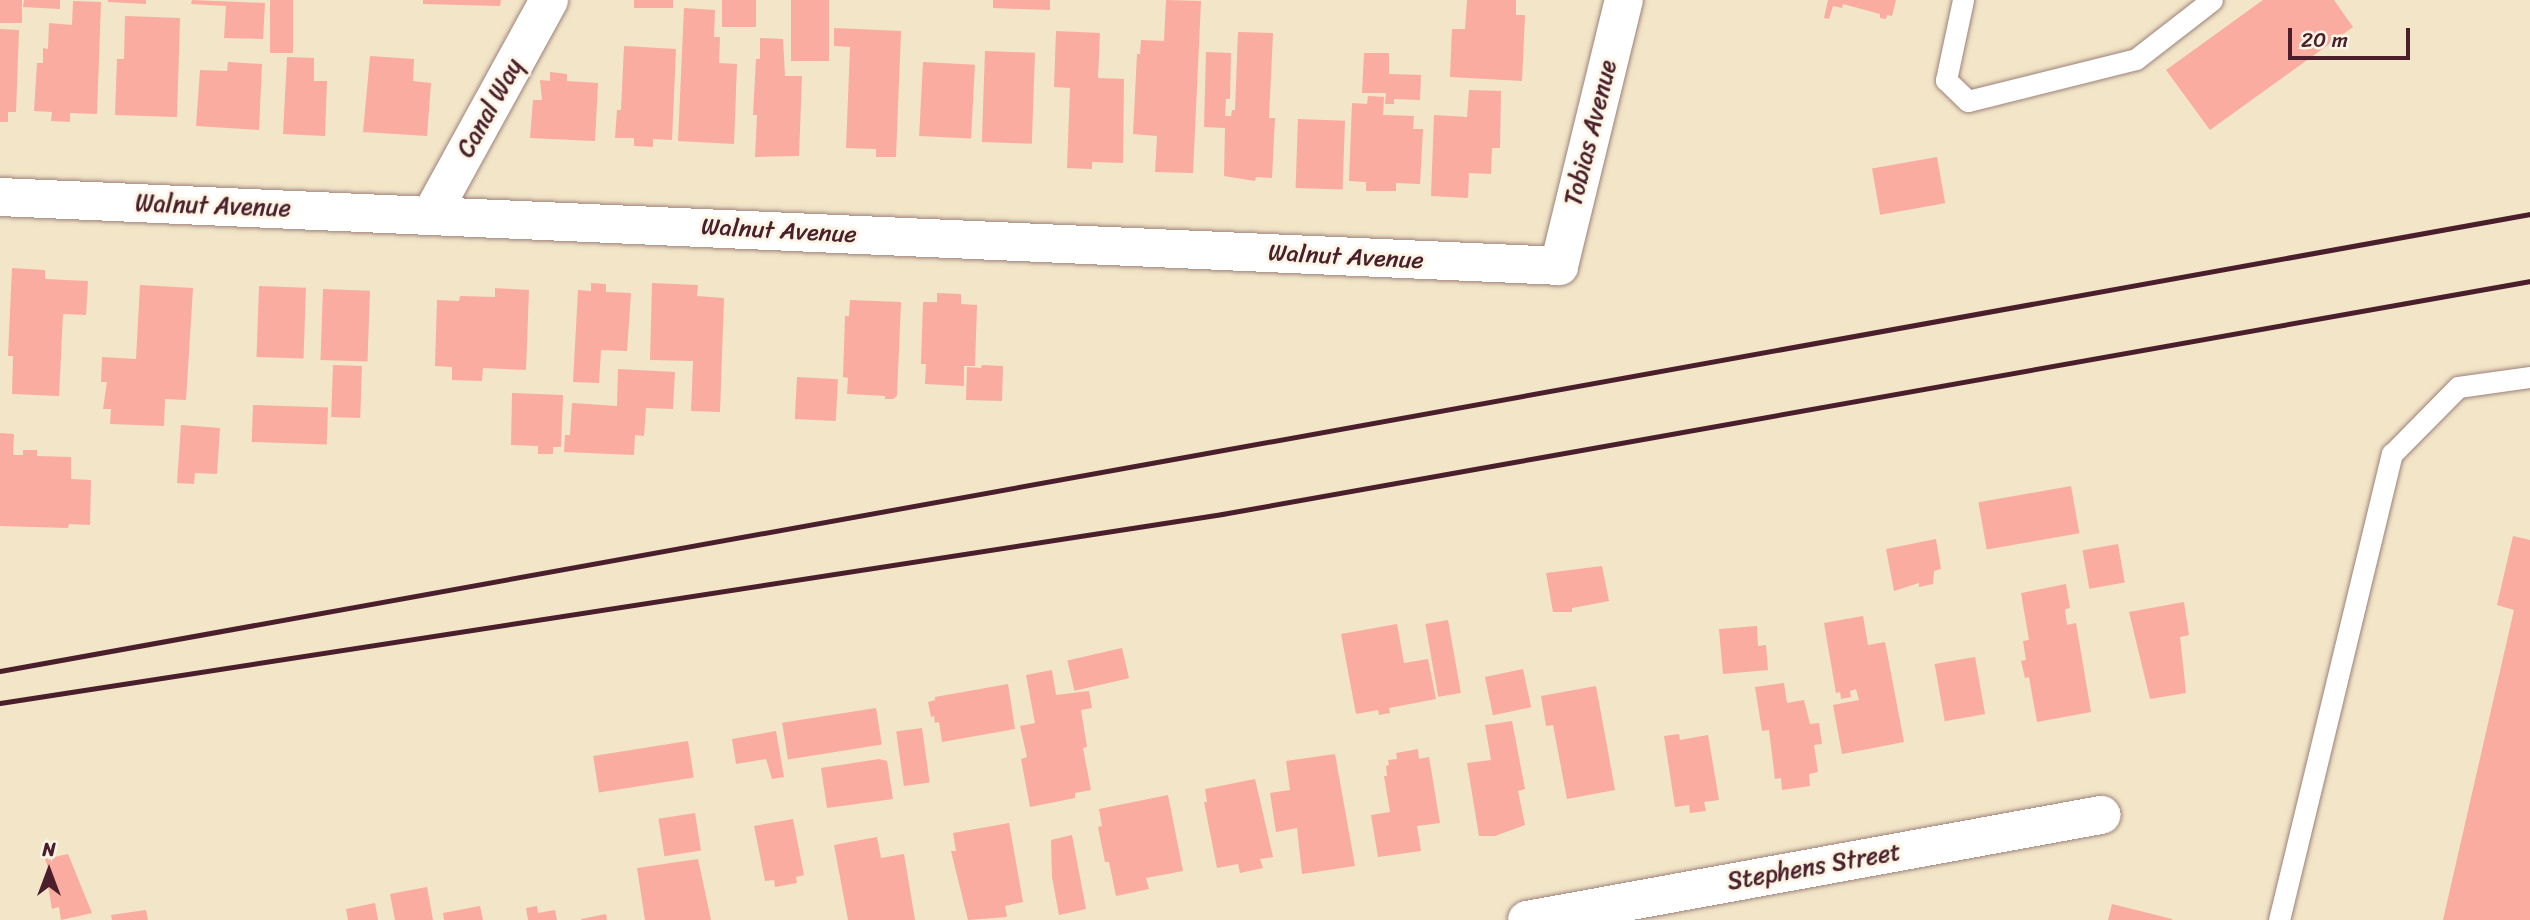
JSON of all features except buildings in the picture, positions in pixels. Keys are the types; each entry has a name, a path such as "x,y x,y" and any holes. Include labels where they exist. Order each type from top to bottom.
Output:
{"street":[{"name":"Canal Way","path":"431,215 549,0"},
{"name":"Tobias Avenue","path":"1559,266 1624,0"},
{"name":"Walnut Avenue","path":"0,197 1559,266"},
{"name":"Stephens Street","path":"1527,920 2101,815"}],"lane":[{"path":"1963,0 1946,80 1968,101 2136,59 2212,0"},
{"path":"2279,920 2392,454 2458,387 2530,376"}],"railway":[{"path":"0,671 2530,214"},
{"path":"0,703 1222,514 2530,281"}]}
